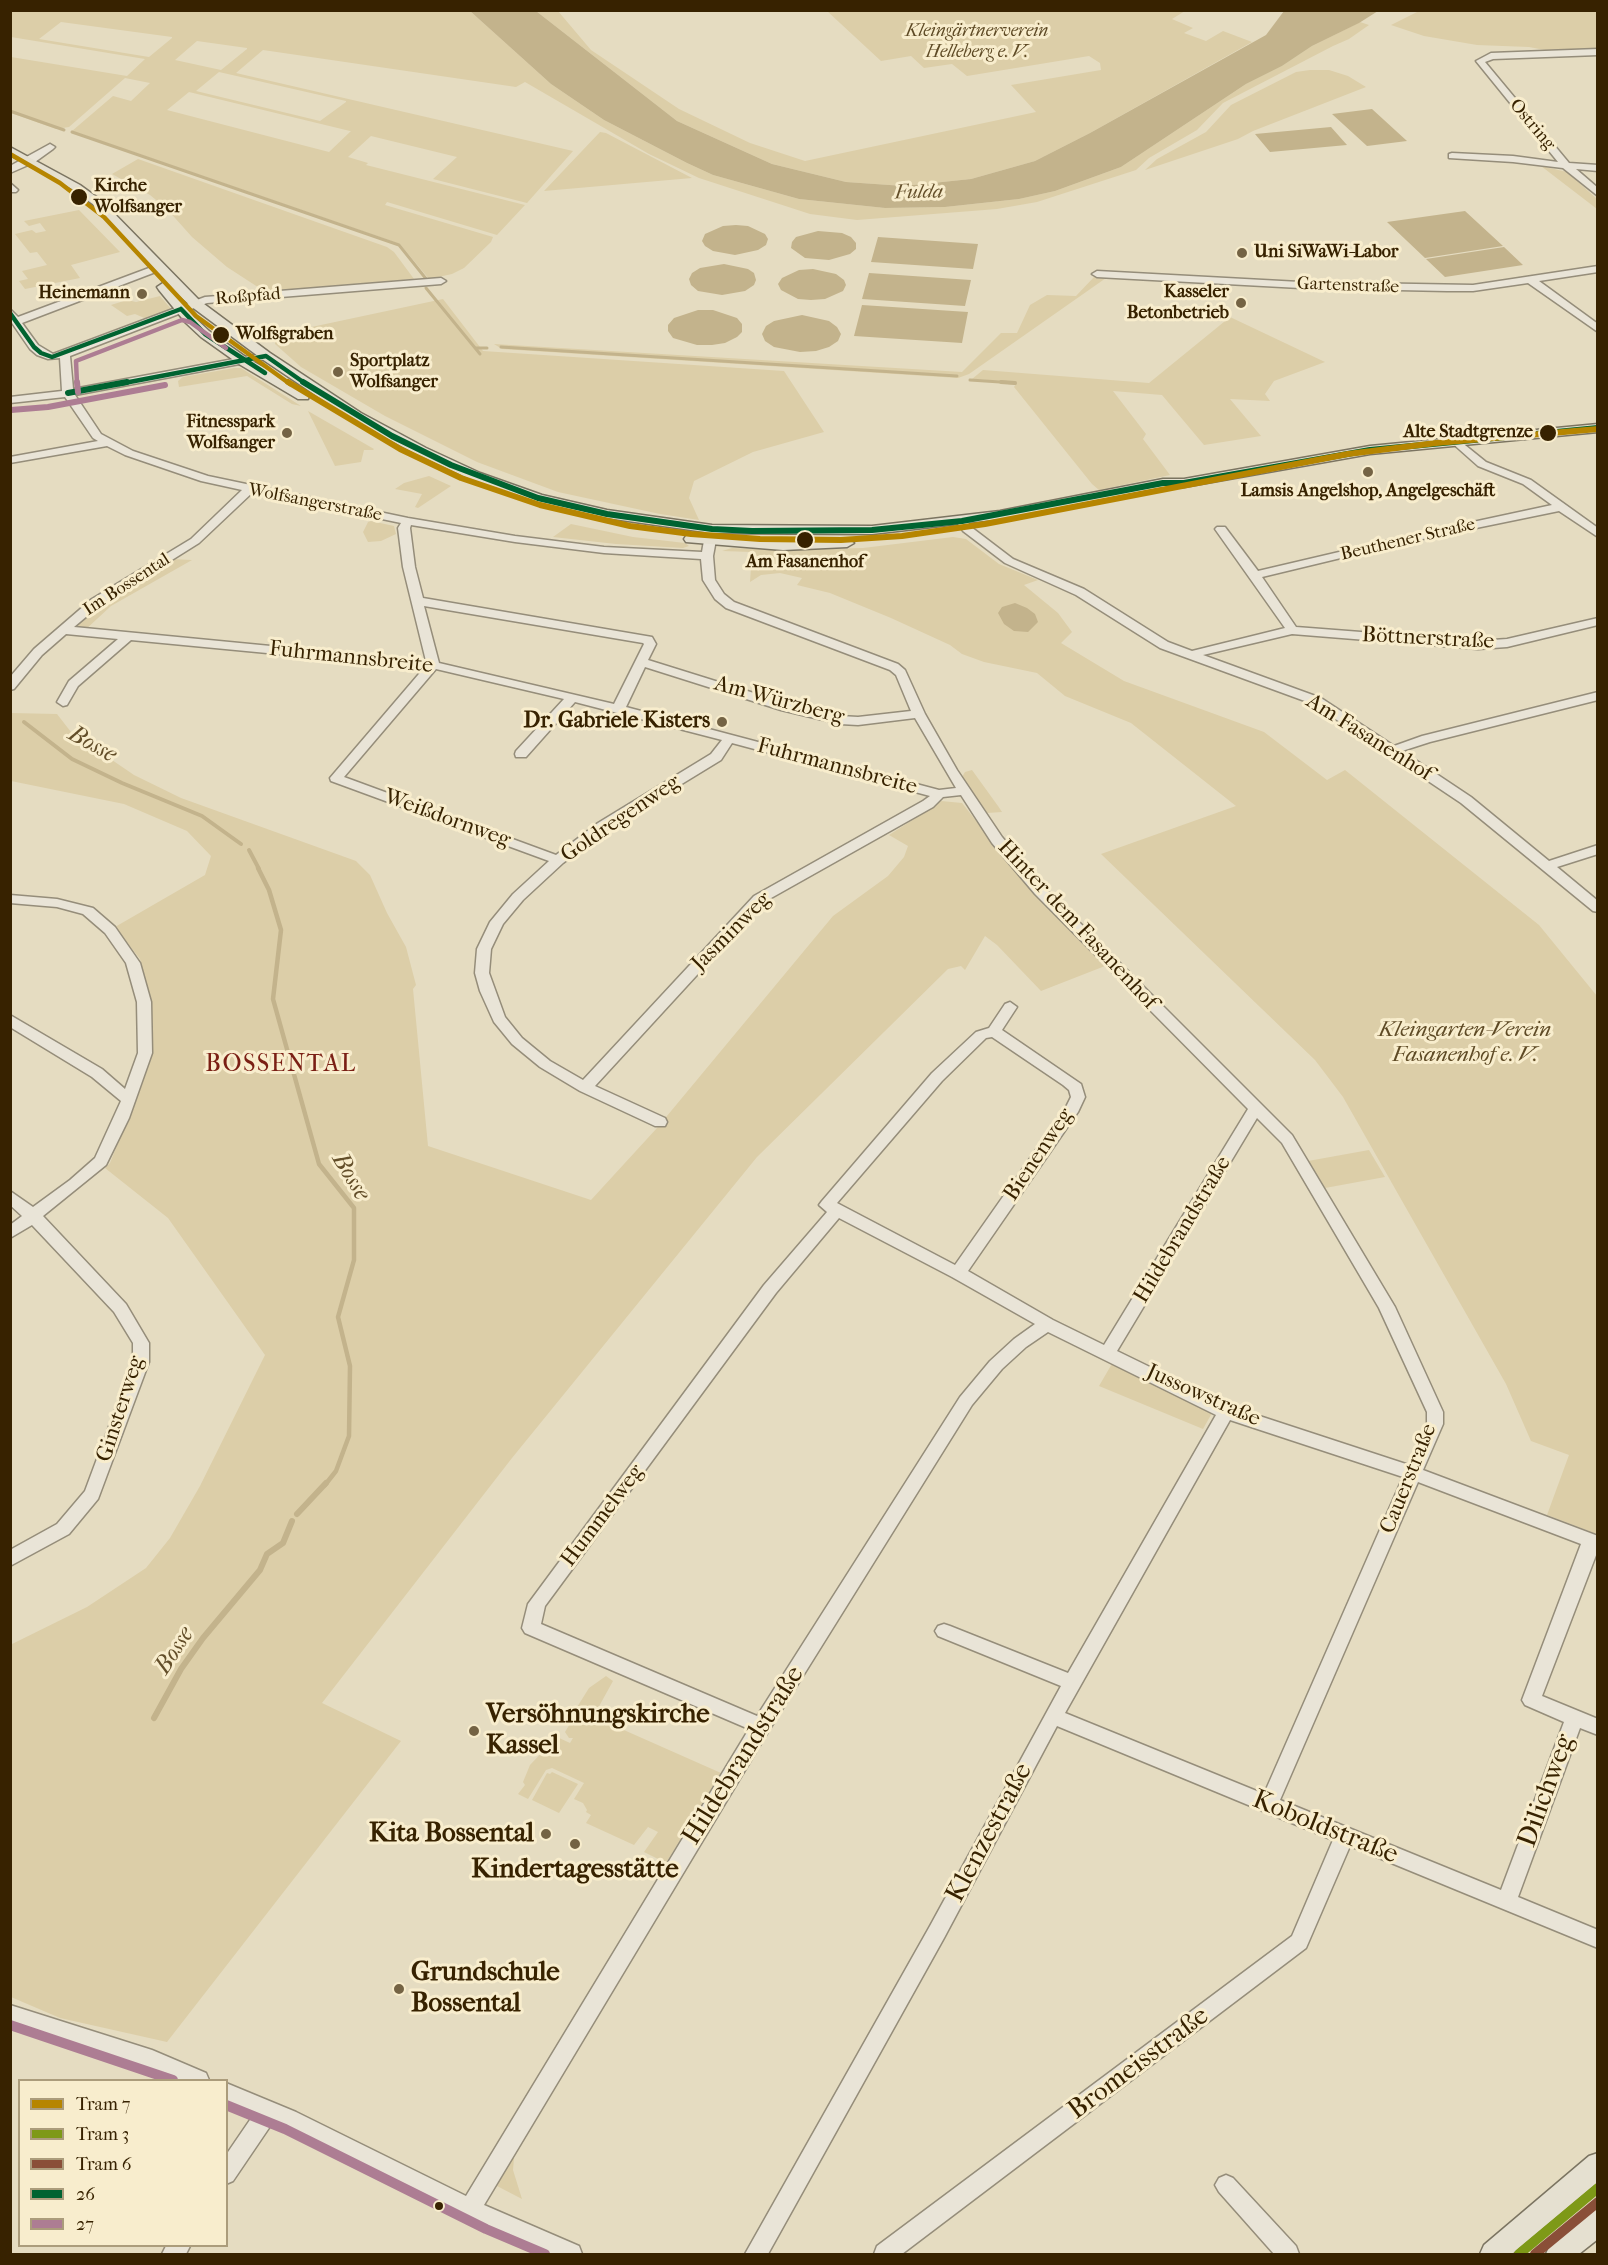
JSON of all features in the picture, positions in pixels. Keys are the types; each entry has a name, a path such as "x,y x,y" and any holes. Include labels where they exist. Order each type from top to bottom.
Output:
{"main road":[{"path":"10,150 62,189 104,225 206,334 243,361 389,447 431,468 489,492 571,517 711,535 842,532 964,525 1163,483 1184,483 1318,458 1455,440 1598,428"},
{"path":"10,158 28,163 76,186 98,203 196,304 266,356 356,416 421,452 475,476 538,498 711,535"},
{"path":"1493,2254 1598,2165"},
{"path":"1559,2254 1598,2222"}],"street":[{"name":"Ostring","path":"1594,190 1566,166 1481,64 1482,59 1491,56 1598,51"},
{"path":"10,170 28,163 50,147"},
{"path":"1452,156 1513,159 1598,168"},
{"path":"1594,190 1591,178 1598,172"},
{"name":"Gartenstraße","path":"1097,274 1406,289 1473,288 1598,269"},
{"path":"65,354 52,357 41,353 14,317 89,295 149,271"},
{"path":"1530,279 1598,329"},
{"name":"Roßpfad","path":"65,354 205,300 441,281"},
{"name":"Wolfsangerstraße","path":"65,354 68,393 97,436 106,443 129,453 205,479 249,490 408,521 604,550 707,556"},
{"path":"10,400 68,393 266,356"},
{"path":"1455,440 1482,464 1527,482 1598,534"},
{"path":"10,460 106,443"},
{"name":"Im Bossental","path":"10,686 38,652 96,602 195,541 249,490"},
{"name":"Beuthener Straße","path":"1256,575 1560,507"},
{"path":"408,521 404,528 408,557 433,665"},
{"name":"Am Fasanenhof","path":"964,525 1009,561 1080,592 1154,640 1191,656 1317,702 1466,800 1598,908"},
{"path":"1221,529 1256,575 1292,630"},
{"name":"Hinter dem Fasanenhof","path":"711,535 707,556 711,586 730,606 894,667 901,673 919,714 964,791 997,840 1040,891 1256,1108"},
{"path":"418,601 648,640 650,644 618,710"},
{"name":"Böttnerstraße","path":"1191,656 1292,630 1478,645 1507,643 1598,621"},
{"name":"Fuhrmannsbreite","path":"64,630 433,665 572,697 939,794 964,791"},
{"path":"63,702 73,684 128,636"},
{"name":"Am Würzberg","path":"641,662 785,707 840,720 858,721 919,714"},
{"name":"Weißdornweg","path":"433,665 336,778 558,860"},
{"path":"1393,750 1426,739 1598,696"},
{"path":"521,754 572,697"},
{"name":"Goldregenweg","path":"660,1122 585,1088 545,1064 517,1041 499,1019 482,973 484,949 497,922 518,897 558,860 603,826 716,757 729,739"},
{"name":"Jasminweg","path":"585,1088 759,899 911,815 939,794"},
{"path":"1547,866 1598,849"},
{"path":"10,899 57,903 88,911 110,930 133,963 144,1002 145,1053 129,1100 101,1161 10,1233"},
{"path":"832,1208 937,1077 981,1035 994,1031 1010,1008"},
{"path":"10,1020 96,1073 129,1100"},
{"name":"Bienenweg","path":"958,1273 1073,1108 1078,1097 1076,1088 1068,1081 994,1031"},
{"name":"Cauerstraße","path":"1256,1108 1287,1138 1388,1306 1435,1412 1435,1424 1268,1805"},
{"name":"Hildebrandstraße","path":"1108,1353 1256,1108"},
{"name":"Ginsterweg","path":"10,1196 33,1216 120,1308 141,1343 141,1362 92,1494 63,1529 10,1559"},
{"name":"Jussowstraße","path":"832,1208 958,1273 1047,1324 1226,1412 1413,1473 1594,1542"},
{"name":"Hummelweg","path":"761,1726 531,1628 537,1604 832,1208"},
{"name":"Hildebrandstraße","path":"470,2209 761,1726 971,1394 996,1365 1020,1343 1047,1324"},
{"name":"Klenzestraße","path":"756,2254 937,1932 1053,1716 1226,1412"},
{"name":"Dilichweg","path":"1507,1901 1575,1718 1531,1700 1594,1542"},
{"path":"944,1631 1073,1683"},
{"name":"Koboldstraße","path":"1053,1716 1598,1940"},
{"path":"1575,1718 1598,1727"},
{"name":"Bromeisstraße","path":"885,2254 1299,1942 1345,1835"},
{"path":"10,2014 152,2060 196,2079"},
{"path":"228,2094 289,2119 470,2209 571,2254"},
{"path":"228,2171 268,2111"},
{"path":"1226,2185 1288,2254"}],"green space":[{"path":"11,11 470,11 551,84 604,120 687,163 713,175 799,199 885,208 945,207 1019,199 1055,191 1121,167 1246,84 1282,66 1312,46 1360,22 1369,25 1349,39 1223,103 1197,130 1149,158 1136,170 1037,202 997,209 857,220 810,214 699,178 649,154 525,82 516,87 263,50 236,73 573,151 527,203 433,179 457,157 371,136 348,157 368,163 366,165 525,205 497,235 387,202 385,205 493,237 491,242 464,268 452,274 429,279 400,244 72,131 113,96 131,101 150,83 125,78 69,127 56,129 11,113 11,57 127,76 145,59 11,37","holes":["61,22 172,37 149,57 39,39","197,41 247,48 221,70 175,60","219,72 346,102 320,121 196,91","189,92 351,131 329,152 167,110"]},
{"name":"Kleingärtnerverein Helleberg e. V.","path":"536,11 558,11 591,50 679,109 750,143 805,161 1036,112 1011,85 1101,70 1100,63 1089,56 967,76 952,64 924,68 911,56 881,61 827,11 1185,11 1172,19 1193,28 1184,33 1206,41 1223,31 1252,42 1090,133 1035,161 971,179 904,186 846,182 772,164 677,121"},
{"path":"1419,11 1597,11 1597,49 1550,51 1529,47 1477,45 1424,36 1391,25"},
{"path":"1329,70 1348,76 1366,87 1238,139 1145,170 1157,159 1206,132 1231,105 1296,72"},
{"path":"600,132 606,133 692,178 544,191"},
{"path":"138,159 387,247 394,252 414,279 267,293 227,267 192,237 167,209 150,195 112,174"},
{"path":"1541,166 1567,172 1597,199 1597,209"},
{"path":"79,210 120,252 71,265 80,278 25,289 19,281 28,279 22,271 47,265 37,252 30,253 15,234 32,230 36,233 46,231 40,223 29,226 24,221"},
{"path":"1094,277 1106,278 969,374 958,378 502,349 494,344 962,372 1001,333 1017,333 1030,305 1047,295 1076,296"},
{"path":"160,296 172,310 149,320 135,314 127,316 111,305 127,300 136,302"},
{"path":"443,299 483,351 784,371 824,432 753,452 694,481 689,498 699,520 660,514 558,492 477,462 385,416 301,367 275,344 274,335"},
{"path":"1230,317 1325,362 1274,381 1265,394 1270,401 1230,399 1261,436 1204,445 1162,395 1113,391 1146,434 1143,439 1170,475 1099,490 1014,387 1017,382 972,379 983,370 1149,383"},
{"path":"241,368 301,406 292,404 247,376 179,387 178,381 183,377"},
{"path":"308,411 374,449 364,450 361,462 335,466"},
{"path":"429,476 451,486 418,508 415,507 422,494 395,489 404,483"},
{"path":"368,522 394,526 396,534 381,541 368,542 363,532"},
{"path":"571,524 633,537 685,543 689,546 683,548 616,544 553,537"},
{"name":"Kleingarten-Verein Fasanenhof e. V.","path":"953,537 966,539 999,564 1038,580 1024,585 1058,613 1072,632 1061,643 1124,681 1264,732 1327,780 1345,770 1539,925 1597,996 1597,1534 1547,1515 1569,1455 1531,1441 1506,1384 1343,1097 1315,1060 1101,854 1236,806 1131,723 1065,696 1037,673 984,662 962,654 950,645 891,618 830,593 797,585 802,578 780,573 761,575 750,582 752,552 722,551 732,548 779,550 863,548"},
{"path":"172,559 192,560 111,606 84,631 65,630 97,602"},
{"path":"11,713 57,714 71,732 134,775 181,798 356,861 370,875 406,947 416,985 413,989 428,1146 591,1200 657,1128 833,916 888,876 904,857 908,846 889,835 941,801 962,803 1030,889 1105,966 1041,991 997,945 985,936 965,970 961,966 948,969 757,1157 512,1458 322,1703 401,1741 167,2042 60,2018 11,1997 10,1645 87,1607 146,1568 170,1538 200,1486 265,1355 168,1218 105,1168 110,1163 135,1100 150,1001 140,959 115,927 205,875 211,856 187,831 124,804 11,781"},
{"path":"972,770 1002,812 987,813 962,777 965,772"},
{"path":"1369,1150 1385,1177 1325,1188 1308,1161"},
{"path":"1113,1362 1212,1413 1203,1429 1099,1386"},
{"path":"606,1676 613,1681 597,1710 599,1719 721,1773 666,1863 644,1852 658,1832 648,1827 634,1845 586,1823 591,1815 586,1812 583,1803 574,1799 584,1783 552,1768 546,1770 528,1799 518,1794 525,1785 523,1782 530,1765 546,1748 549,1749 557,1737 570,1743 573,1738 569,1738 565,1732 574,1712 589,1688"},
{"path":"552,1772 578,1784 559,1813 532,1800 547,1773"},
{"path":"512,2157 514,2158 513,2170 522,2199 497,2186 497,2182"}],"water":[{"name":"Fulda","path":"470,11 536,11 677,121 772,164 846,182 904,186 971,179 1035,161 1266,35 1284,11 1378,11 1246,84 1121,167 1055,191 1019,199 945,207 885,208 799,199 713,175 687,163 604,120 551,84"},
{"path":"1372,109 1407,141 1367,146 1332,114"},
{"path":"1331,127 1347,145 1270,152 1255,134"},
{"path":"1465,211 1503,246 1425,258 1387,222"},
{"path":"723,226 748,226 765,234 768,239 766,245 758,250 735,255 713,251 702,241 705,234"},
{"path":"818,231 842,233 851,237 856,243 856,249 850,254 829,260 805,258 791,248 796,237"},
{"path":"878,237 978,244 973,269 871,262"},
{"path":"1504,247 1523,265 1445,277 1426,259"},
{"path":"724,264 748,269 754,273 756,280 754,285 745,291 722,295 698,291 691,285 689,279 692,273 700,268"},
{"path":"813,269 836,274 844,280 846,285 843,291 825,299 811,300 798,299 781,290 778,284 782,278 799,270"},
{"path":"869,273 971,280 965,306 862,299"},
{"path":"862,305 968,312 962,343 854,336"},
{"path":"698,310 713,310 737,318 742,324 742,332 725,343 712,345 697,345 673,338 668,331 668,325 674,318"},
{"path":"802,315 829,321 837,327 841,334 838,341 816,351 800,352 774,347 765,341 762,334 766,326 774,321"},
{"path":"1015,603 1035,614 1038,622 1028,632 1014,631 1004,624 998,613 1002,607"}],"waterway":[{"path":"10,111 64,130"},
{"path":"72,132 399,245 427,280"},
{"path":"426,288 480,354"},
{"path":"501,347 957,376"},
{"path":"476,348 487,348"},
{"path":"970,380 1015,383 1001,382"},
{"name":"Bosse","path":"24,722 72,759 122,783 202,816 241,844"},
{"name":"Bosse","path":"249,850 259,869"},
{"name":"Bosse","path":"258,868 269,890 281,930 273,999 319,1164 354,1208 354,1260 338,1317 350,1366 349,1436 336,1471 325,1485"},
{"name":"Bosse","path":"297,1514 326,1483"},
{"name":"Bosse","path":"154,1718 181,1669 203,1638 260,1570 267,1554 283,1543 292,1521"}],"tram line":[{"name":"7","path":"10,154 60,183 104,217 196,316 262,365 320,403 400,449 461,478 540,505 630,526 691,534 760,539 841,540 902,536 985,524 1348,454 1436,443 1598,429"},
{"name":"3","path":"1519,2254 1598,2188"},
{"name":"6","path":"1535,2254 1598,2202"}],"transit line":[{"name":"26","path":"181,309 205,334 265,373"},
{"name":"26","path":"10,313 34,347 41,353 52,357 181,309"},
{"name":"27","path":"78,392 76,361 182,320 190,322 226,348"},
{"name":"26","path":"68,393 266,356 325,397 392,436 451,465 502,486 538,498 607,514 712,529 752,531 872,530 962,521 1163,483 1184,483 1370,450 1598,428"},
{"name":"27","path":"11,410 48,407 165,385"},
{"name":"27","path":"10,2025 170,2079"},
{"name":"27","path":"228,2106 285,2129 486,2229 545,2254"}],"place":[{"name":"Kirche Wolfsanger","path":"79,197"},
{"name":"Uni SiWaWi-Labor","path":"1242,253"},
{"name":"Heinemann","path":"142,294"},
{"name":"Kasseler Betonbetrieb","path":"1241,303"},
{"name":"Wolfsgraben","path":"221,335"},
{"name":"Sportplatz Wolfsanger","path":"338,372"},
{"name":"Fitnesspark Wolfsanger","path":"287,433"},
{"name":"Alte Stadtgrenze","path":"1548,433"},
{"name":"Lamsis Angelshop, Angelgeschäft","path":"1368,472"},
{"name":"Am Fasanenhof","path":"805,540"},
{"name":"Dr. Gabriele Kisters","path":"722,722"},
{"name":"Versöhnungskirche Kassel","path":"474,1731"},
{"name":"Kita Bossental","path":"546,1834"},
{"name":"Kindertagesstätte","path":"575,1844"},
{"name":"Grundschule Bossental","path":"399,1989"}],"district":[{"name":"BOSSENTAL","path":"281,1065"}]}
